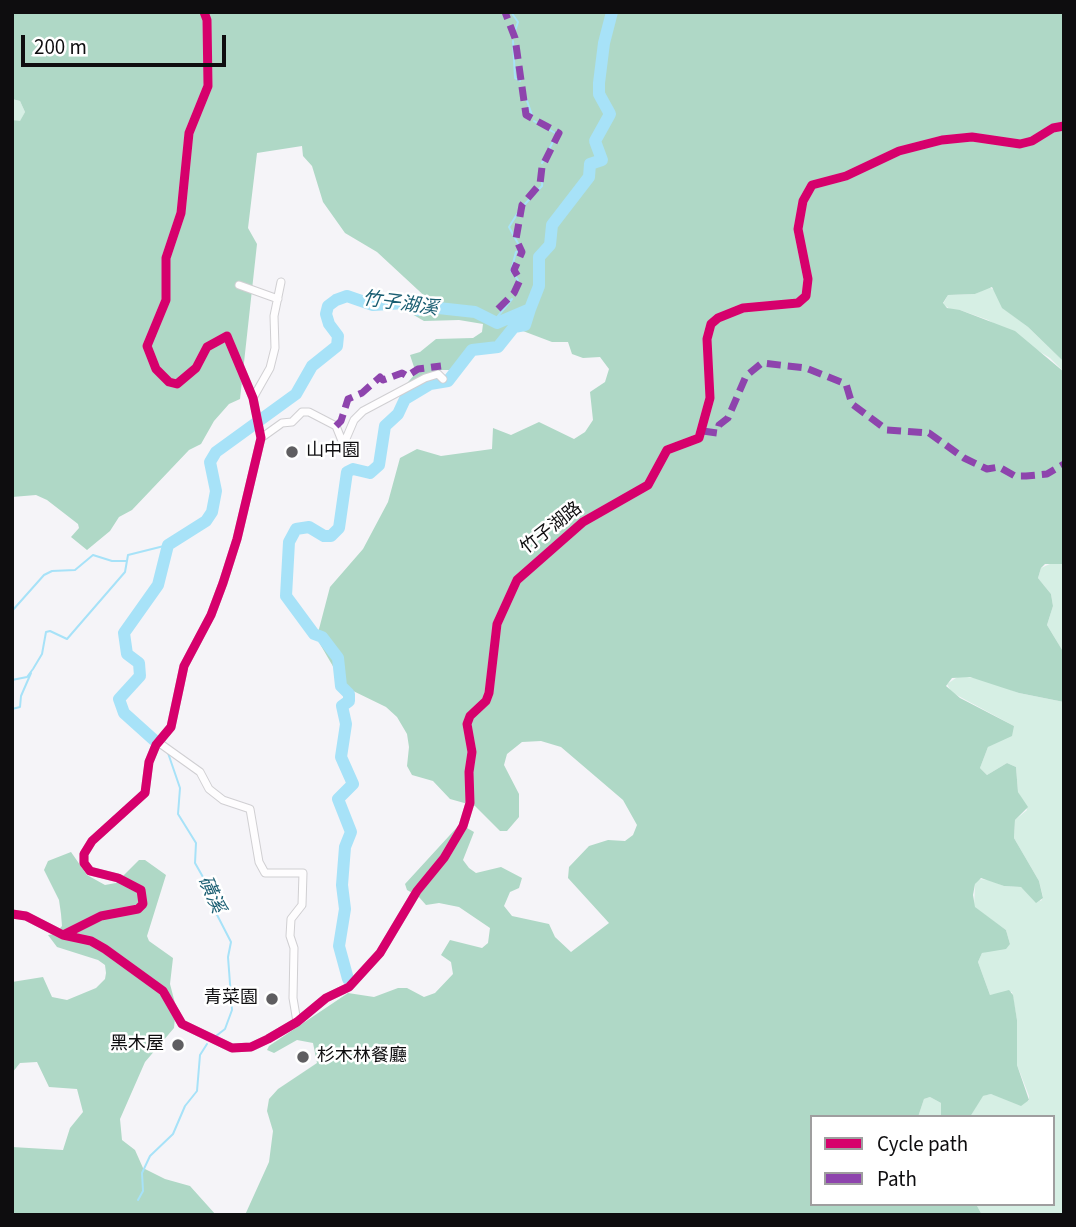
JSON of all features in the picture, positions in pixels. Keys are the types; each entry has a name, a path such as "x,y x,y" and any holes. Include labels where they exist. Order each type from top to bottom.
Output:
{"street":[{"path":"63,935 101,916 138,909 143,904 144,895 141,890 118,878 90,871 84,863 84,855 92,841 145,793 149,762 158,742 170,727 184,666 211,615 223,583 237,539 261,438 253,398 227,336 206,347 196,368 177,384 169,382 156,369 147,345 166,300 166,258 181,213 189,133 208,86 206,16 211,12"},
{"name":"竹子湖路","path":"12,914 26,916 63,935 91,941 163,991 182,1024 232,1048 251,1047 297,1022 369,969 464,826 470,803 468,772 472,752 467,724 470,716 486,701 489,693 497,624 517,580 583,522 648,485 667,450 699,438 710,398 707,339 711,324 718,318 743,308 798,303 806,296 808,279 798,229 803,201 812,185 846,176 899,151 942,139 972,137 1020,144 1032,141 1053,128 1064,126"},
{"path":"253,398 270,368 275,348 274,316 281,282"},
{"path":"239,285 278,299"},
{"path":"261,438 282,423 292,422 302,412 309,412 336,426 342,441 345,441 354,420 363,411 425,378 438,374 443,379"},
{"path":"158,742 200,772 209,789 223,800 250,809 259,862 265,873 303,873 302,905 291,919 290,936 295,947 293,998 297,1022"}],"green space":[{"path":"12,12 1064,12 1064,362 1028,327 1002,308 992,287 975,294 948,295 943,303 947,308 960,310 1015,331 1064,372 1064,564 1045,564 1038,578 1051,594 1053,606 1047,625 1064,653 1064,702 1019,693 970,677 952,678 946,686 960,698 1014,726 1012,736 988,747 980,768 987,775 1007,763 1016,767 1018,792 1028,807 1015,820 1014,838 1039,881 1043,898 1036,903 1021,887 1004,886 981,878 975,884 973,895 975,907 1006,930 1010,944 1006,949 982,953 978,962 990,995 1009,990 1013,995 1017,1020 1017,1065 1029,1100 1021,1106 991,1094 983,1096 971,1115 941,1115 941,1103 930,1097 924,1099 919,1115 810,1115 810,1206 977,1206 982,1215 245,1215 269,1162 273,1131 267,1111 269,1099 278,1089 317,1063 313,1043 297,1040 274,1053 267,1050 269,1046 348,993 374,997 398,988 407,988 424,997 435,993 453,974 451,962 441,955 450,940 482,948 488,943 490,928 459,907 439,903 426,905 418,896 407,890 405,884 460,824 474,832 463,860 469,868 476,873 501,867 522,878 519,888 510,892 504,906 512,916 549,924 555,937 571,952 609,923 568,878 569,867 589,846 608,840 625,841 633,835 637,825 623,800 561,747 541,741 522,742 507,754 504,765 519,794 519,817 507,831 500,831 475,806 450,799 433,781 412,775 407,766 407,734 397,717 386,707 345,687 320,644 319,629 330,587 363,549 388,502 400,458 417,449 441,456 492,449 493,428 511,435 539,422 574,439 585,432 593,420 590,392 605,382 609,369 600,357 583,358 572,354 568,342 552,342 515,328 503,348 473,354 458,370 440,370 412,393 403,395 402,389 416,373 410,355 420,352 436,339 473,338 482,332 483,324 459,320 424,321 405,310 402,297 428,305 431,302 377,252 345,233 323,202 312,166 303,156 302,146 257,153 248,228 257,244 240,399 229,404 214,421 201,444 189,450 132,510 119,517 110,531 87,550 71,537 79,528 78,524 47,500 36,495 12,497 12,120 20,121 25,112 20,101 12,99"},
{"path":"12,99 20,101 25,112 20,122 12,120"},
{"path":"989,287 996,291 1003,308 1028,327 1064,362 1064,372 1050,358 988,320 960,310 951,310 943,304 948,295 975,294"},
{"path":"1052,563 1064,564 1064,653 1047,625 1053,606 1051,594 1038,578 1041,568"},
{"path":"959,676 982,679 1019,693 1064,702 1064,1215 982,1215 977,1206 1055,1206 1055,1115 971,1115 982,1096 991,1094 1029,1101 1017,1065 1017,1020 1012,992 990,995 978,962 982,953 1010,944 1006,930 974,907 975,884 978,879 990,880 1004,886 1021,887 1041,901 1043,897 1039,881 1014,838 1015,820 1027,810 1018,792 1016,767 1007,763 987,775 980,768 988,747 1014,726 951,692 947,684"},
{"path":"71,852 87,875 105,885 116,883 139,860 145,860 166,875 147,936 149,941 173,958 170,984 176,1007 174,1028 145,1062 120,1119 122,1140 135,1150 143,1168 165,1179 190,1186 216,1215 12,1215 12,1147 63,1150 70,1128 83,1112 77,1089 49,1087 37,1062 20,1063 12,1073 12,982 43,977 52,997 67,1000 96,988 105,979 106,973 105,965 98,960 57,947 48,935 55,934 62,926 59,900 44,870 48,861"},
{"path":"930,1097 941,1103 941,1115 919,1115 924,1099"}],"waterway":[{"path":"511,12 518,22 515,31"},
{"name":"竹子湖溪","path":"154,740 124,713 119,699 140,676 139,663 127,654 124,633 158,585 168,545 206,521 212,512 216,491 210,462 216,452 296,394 312,366 337,346 338,336 329,324 326,314 328,306 336,300 347,296 373,305 405,303 418,310 429,307 475,312 497,323 530,309 539,286 539,257 550,245 552,225 589,177 590,164 602,160 595,141 610,114 599,94 599,83 604,43 612,12"},
{"path":"513,41 515,78 520,81"},
{"path":"526,98 532,115"},
{"path":"534,121 557,134 542,163"},
{"path":"525,204 542,186 543,171"},
{"path":"513,292 518,280 511,271 516,252 521,249 509,227 519,211"},
{"path":"494,321 512,299"},
{"path":"348,979 339,946 345,909 342,885 345,847 351,832 338,799 353,784 341,757 346,724 342,706 349,701 349,694 341,686 338,658 322,637 314,634 286,596 289,542 296,529 309,527 324,536 331,536 339,528 347,472 353,469 370,473 379,465 385,426 398,414 405,399 430,384 448,381 472,350 498,347 514,327 525,325 530,309"},
{"path":"12,680 27,677 33,669 42,654 46,632 50,631 67,639 125,572 128,555 168,545"},
{"path":"12,611 44,575 52,571 75,570 93,555 112,561 126,561"},
{"path":"12,709 20,707 21,696 31,673"},
{"name":"磺溪","path":"168,753 180,788 178,814 196,843 195,863 216,900 214,909 231,942 228,957 232,1010 225,1029 216,1036"},
{"name":"磺溪","path":"138,1200 143,1191 142,1173 150,1156 173,1134 185,1106 197,1091 200,1055 207,1044"}],"marked path":[{"path":"498,309 514,293 520,280 514,270 522,252 516,239 522,205 540,184 542,167 559,133 526,115 515,38 505,12"},
{"path":"703,431 717,433 719,425 728,418 746,376 762,363 806,368 846,384 852,404 887,430 929,433 964,458 987,469 999,467 1015,476 1026,476 1047,474 1064,464"},
{"path":"336,426 341,421 348,399 362,393 380,377 383,380 402,373 407,376 418,369 441,366"}],"cycle path":[{"path":"63,935 101,916 138,909 143,904 141,890 118,878 90,871 84,863 84,854 92,841 145,793 149,762 156,745 171,727 184,666 211,615 223,583 237,539 261,438 253,398 227,336 207,347 196,368 177,384 169,382 156,369 147,346 166,300 166,258 181,213 189,133 208,86 207,20 204,12"},
{"path":"12,914 26,916 63,935 91,941 105,949 163,991 182,1024 232,1048 251,1047 268,1039 297,1022 326,998 349,987 380,953 417,891 444,858 463,826 470,803 469,772 472,752 467,724 470,716 486,701 489,693 497,624 517,580 583,522 648,485 667,450 699,438 710,398 707,339 711,324 718,318 743,308 798,303 806,296 808,279 798,229 803,201 812,185 846,176 899,151 942,140 972,137 1020,144 1032,141 1053,128 1064,126"}],"place":[{"name":"山中園","path":"292,452"},
{"name":"青菜園","path":"272,999"},
{"name":"黑木屋","path":"178,1045"},
{"name":"杉木林餐廳","path":"303,1057"}]}
